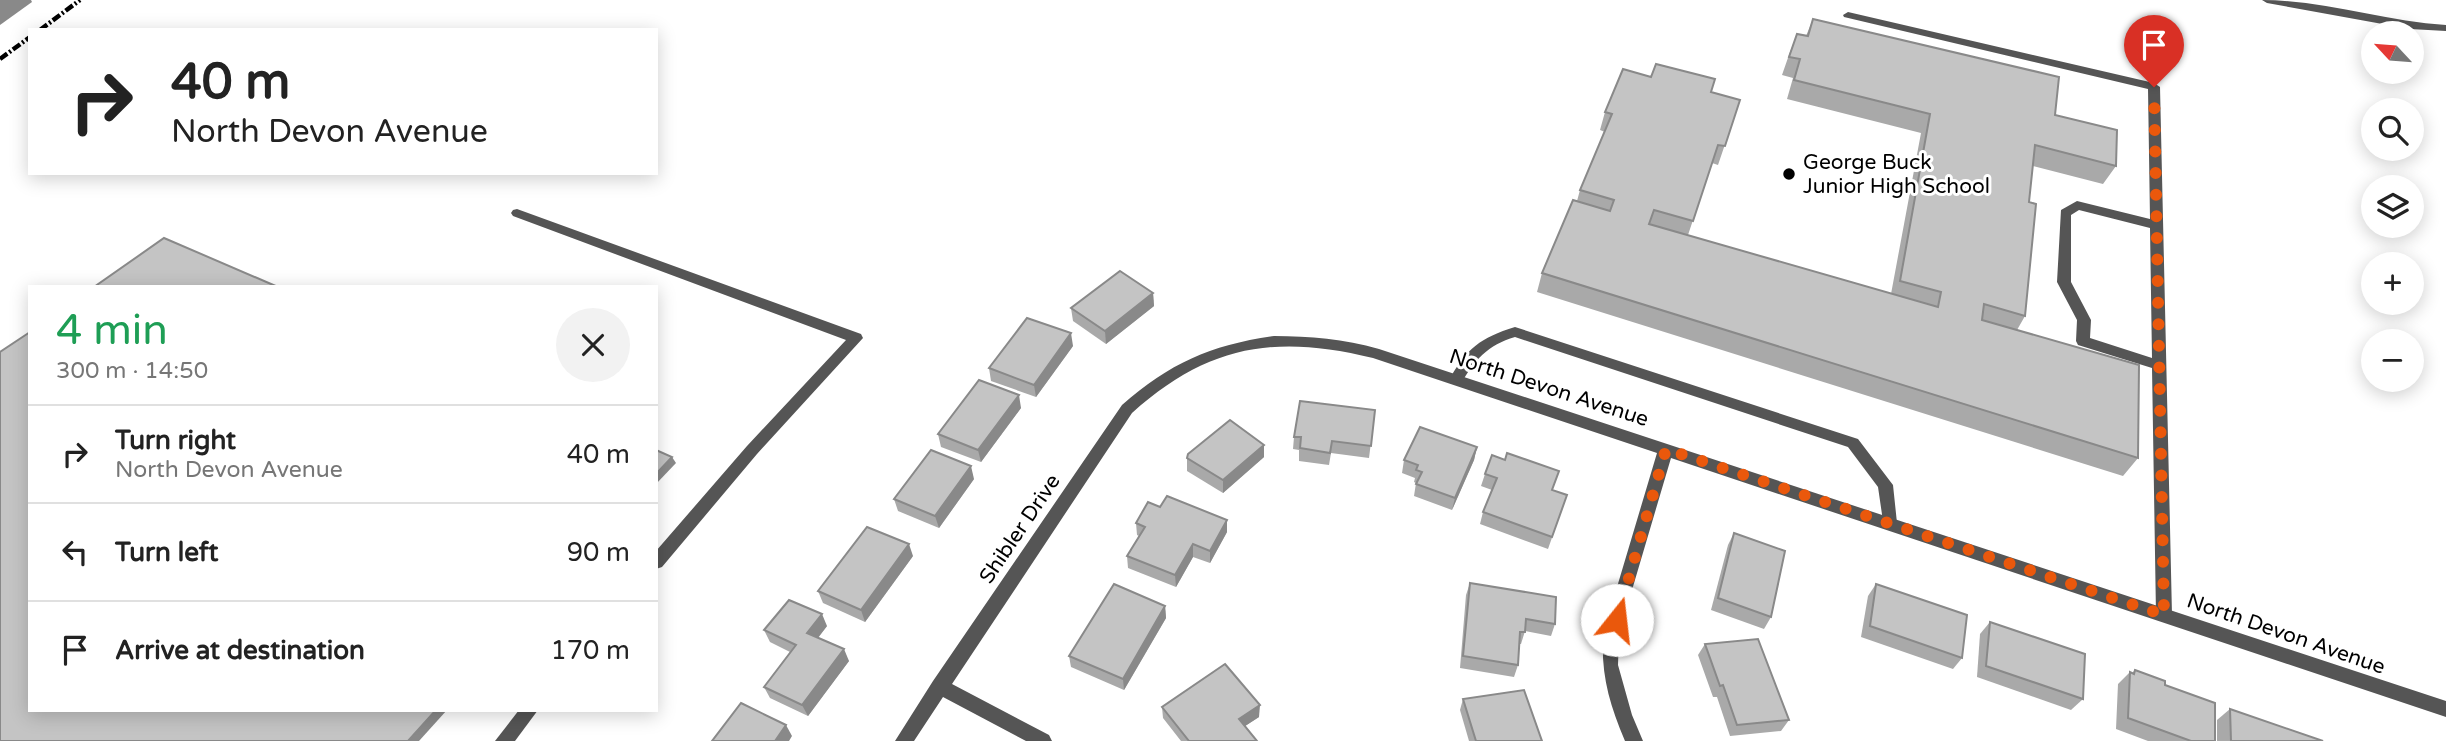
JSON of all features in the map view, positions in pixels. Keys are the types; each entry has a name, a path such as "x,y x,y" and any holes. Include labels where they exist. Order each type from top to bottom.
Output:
{"street":[{"path":"2267,0 2410,26 2446,28"},
{"path":"1848,15 2154,87 2164,615"},
{"path":"2157,225 2077,205 2065,213 2064,282 2084,320 2083,341 2159,365"},
{"path":"517,213 856,338 752,450 658,560"},
{"path":"1456,380 1468,358 1490,339 1515,332 1840,438 1853,443 1885,485 1889,523"},
{"name":"North Devon Avenue","path":"1192,362 1244,344 1302,340 1360,348 2446,709"},
{"name":"Shibler Drive","path":"904,741 1127,409 1145,390 1192,362"},
{"path":"1634,741 1623,715 1610,664 1611,634 1666,449"},
{"path":"939,686 1043,741"},
{"path":"504,741 528,712"}],"building":[{"name":"George Buck Junior High School","path":"1813,19 2059,77 2055,115 2117,130 2116,166 2035,145 2029,202 2036,204 2025,316 1984,304 1982,320 2139,365 2138,458 1542,273 1573,200 1610,211 1614,200 1580,190 1612,114 1605,112 1623,69 1651,77 1656,64 1715,79 1711,92 1740,100 1725,146 1718,145 1693,221 1654,210 1649,224 1938,307 1941,292 1900,281 1930,114 1794,80 1800,59 1789,57 1797,34 1808,36"},
{"path":"164,238 273,285 97,285"},
{"path":"1120,271 1153,293 1105,331 1071,308"},
{"path":"1027,318 1071,333 1034,385 989,368"},
{"path":"28,333 28,712 434,712 408,741 0,741 0,352"},
{"path":"979,380 1019,395 978,450 938,434"},
{"path":"1300,401 1375,410 1371,446 1332,441 1330,453 1300,448 1301,437 1294,437"},
{"path":"1230,420 1264,445 1223,480 1187,458 1188,454"},
{"path":"1420,427 1477,447 1455,498 1416,484 1422,472 1416,470 1418,465 1404,460"},
{"path":"931,450 971,466 935,516 894,499"},
{"path":"658,451 672,457 658,472"},
{"path":"1507,453 1559,471 1552,490 1567,495 1552,537 1483,512 1497,478 1485,474 1492,455 1505,460"},
{"path":"1167,496 1227,520 1210,551 1193,544 1175,575 1127,556 1145,527 1136,523 1148,502 1160,507"},
{"path":"867,527 909,544 861,610 818,591"},
{"path":"1734,533 1785,551 1771,617 1718,598"},
{"path":"1470,583 1556,597 1555,624 1526,619 1525,632 1520,632 1518,665 1463,656"},
{"path":"1114,584 1165,606 1123,679 1069,656"},
{"path":"1876,584 1967,615 1962,658 1870,626"},
{"path":"789,600 822,614 807,633 844,649 802,705 764,687 796,645 764,630"},
{"path":"1990,622 2085,654 2083,699 1986,666"},
{"path":"1758,639 1789,720 1737,725 1705,644"},
{"path":"1225,664 1260,705 1239,719 1257,741 1189,741 1162,707"},
{"path":"2135,670 2165,681 2165,685 2215,703 2215,741 2191,741 2128,718 2130,672 2134,674"},
{"path":"1524,690 1542,741 1476,741 1463,699"},
{"path":"741,703 786,725 775,741 712,741"},
{"path":"2230,709 2323,741 2231,741"}],"railway":[{"path":"43,28 80,0"},
{"path":"0,59 28,38"}],"place":[{"name":"George Buck Junior High School","path":"1789,174"}],"route":[{"path":"1617,620 1666,449 2164,615 2154,87"}]}
